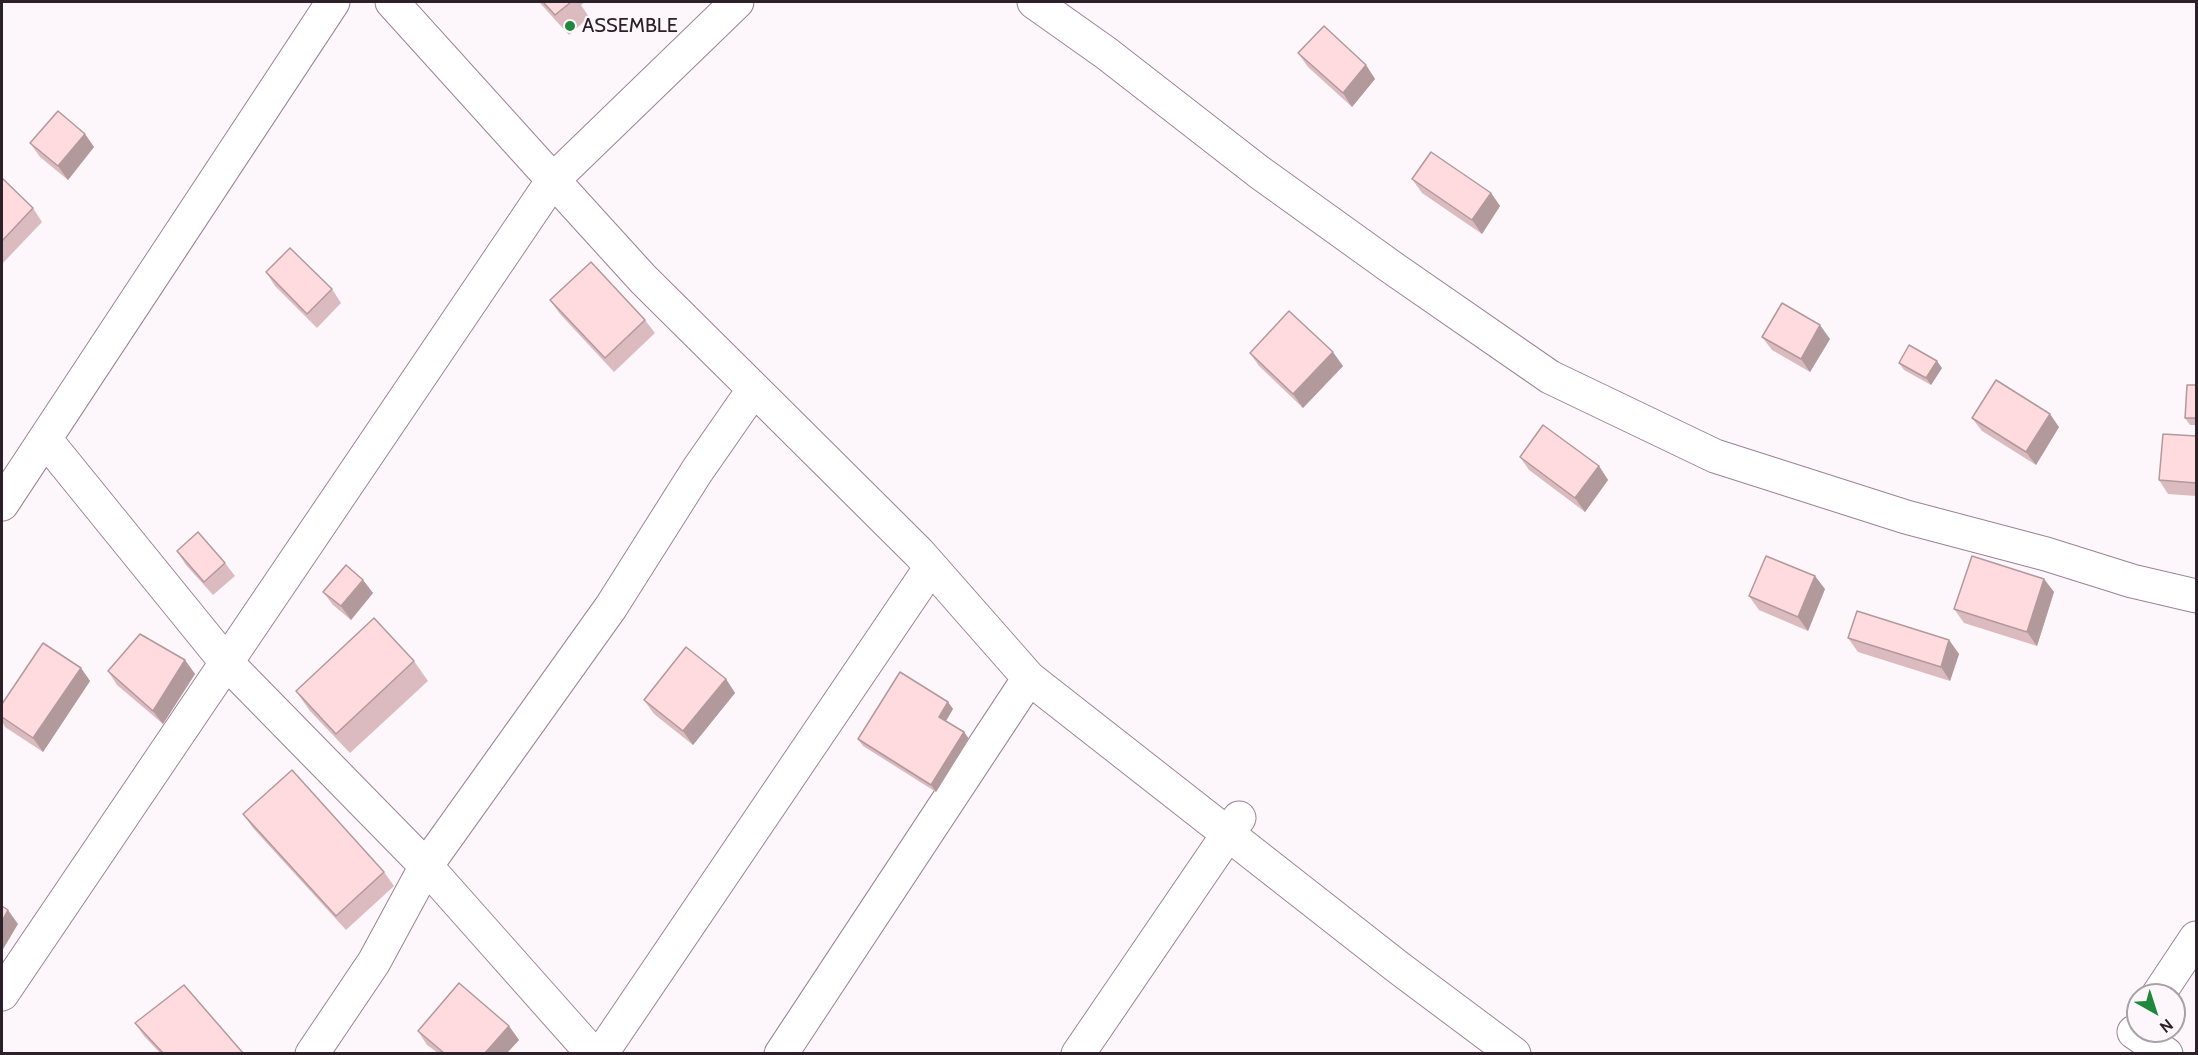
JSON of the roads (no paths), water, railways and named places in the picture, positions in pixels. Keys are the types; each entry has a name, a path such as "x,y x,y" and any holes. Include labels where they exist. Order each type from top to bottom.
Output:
{"street":[{"path":"2,504 333,2"},
{"path":"392,2 643,279 931,567 1029,678 1233,825 1399,968 1514,1053"},
{"path":"2,994 553,180 737,2"},
{"path":"1034,2 1106,53 1259,172 1550,377 1714,456 1906,517 2046,554 2132,581 2196,596"},
{"path":"312,1053 374,962 426,866 611,607 697,471 754,389"},
{"path":"45,439 226,662 426,866 593,1053"},
{"path":"601,1053 931,567"},
{"path":"781,1053 1029,678"},
{"path":"1078,1053 1233,825"},
{"path":"2166,983 2196,938"},
{"path":"2144,1043 2166,1053"}],"place":[{"name":"ASSEMBLE","path":"570,26"}]}
